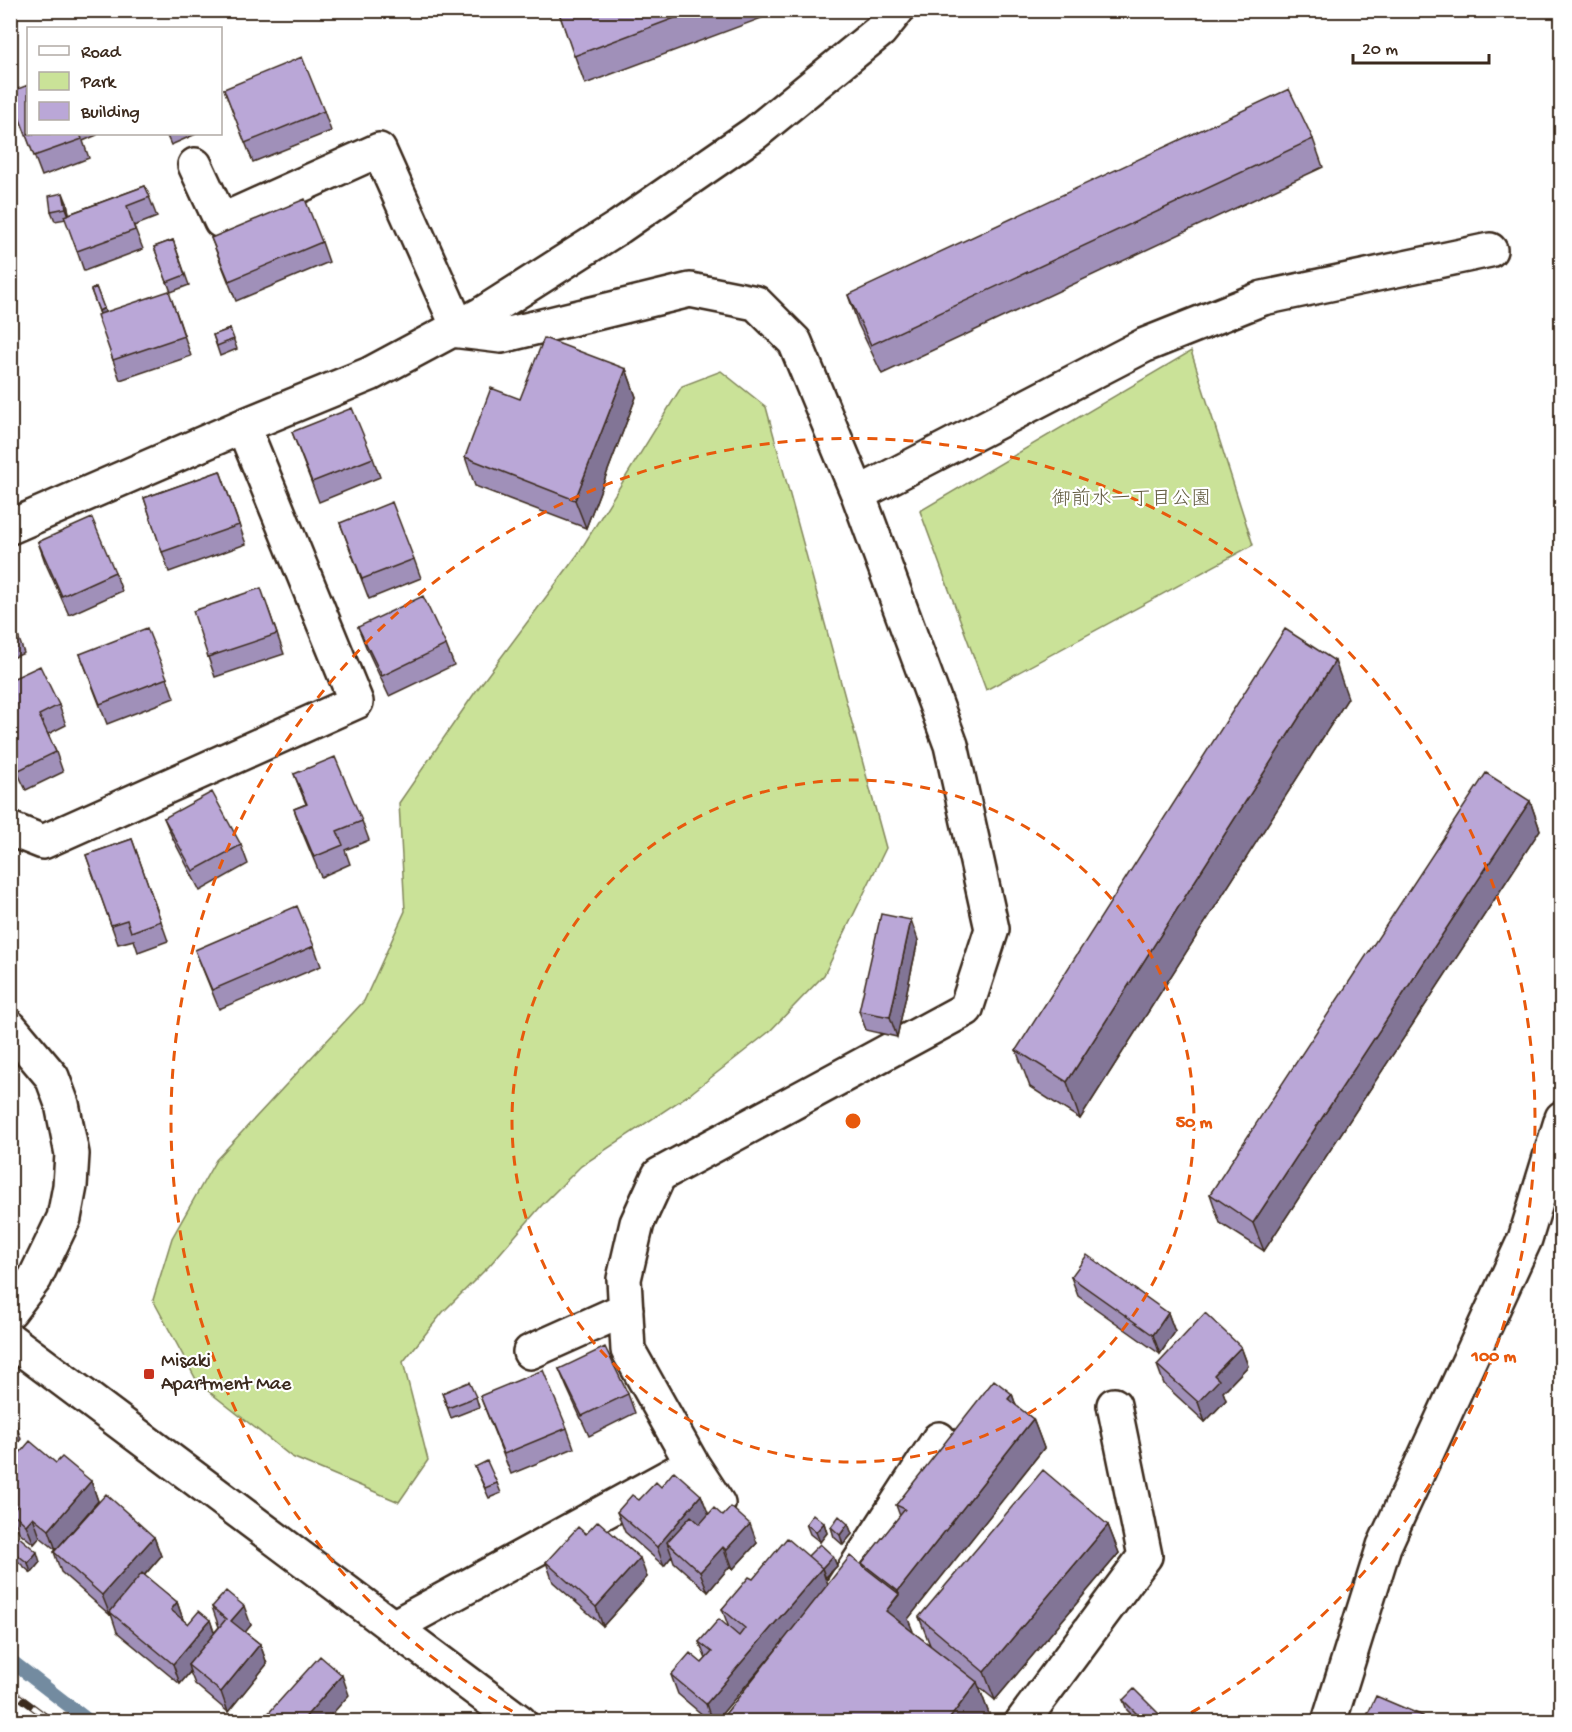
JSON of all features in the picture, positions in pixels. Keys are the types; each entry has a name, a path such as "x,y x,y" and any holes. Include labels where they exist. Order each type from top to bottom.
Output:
{"street":[{"path":"10,527 243,426 370,374 482,314 619,228 755,133 880,31 897,10"},
{"path":"195,165 221,221 379,150 455,328"},
{"path":"858,494 1145,345 1263,298 1490,250"},
{"path":"455,328 501,336 690,290 756,303 795,342 858,494 951,745 992,929 966,1009 659,1175 637,1223 624,1279 628,1350 692,1464 718,1504"},
{"path":"10,828 43,842 356,702 243,426"},
{"path":"10,1027 52,1077 62,1104 72,1154 70,1186 64,1218 35,1278 10,1311"},
{"path":"1329,1722 1384,1546 1524,1239 1562,1118"},
{"path":"530,1352 626,1309"},
{"path":"10,1340 395,1626 520,1722"},
{"path":"1022,1722 1145,1556 1114,1405"},
{"path":"816,1629 939,1439"},
{"path":"395,1626 692,1464"}],"green space":[{"name":"御前水一丁目公園","path":"1191,351 1253,545 986,690 920,511"},
{"path":"721,371 766,407 886,848 824,975 770,1031 690,1094 581,1166 542,1205 489,1266 443,1312 403,1362 428,1460 399,1502 292,1457 198,1383 153,1300 172,1238 216,1160 364,1001 405,911 399,803 476,691 578,554 682,386"}],"building":[{"path":"558,10 696,10 574,56"},
{"path":"302,57 324,111 245,143 224,89"},
{"path":"27,85 27,135 80,135 82,139 34,156 10,92"},
{"path":"1289,89 1313,139 871,345 848,295"},
{"path":"145,186 150,197 127,206 135,230 77,251 64,216"},
{"path":"63,193 66,208 51,211 49,196"},
{"path":"305,199 322,242 229,281 211,238"},
{"path":"173,240 185,275 167,282 154,247"},
{"path":"96,287 104,308 99,311 91,290"},
{"path":"169,291 184,336 113,360 97,315"},
{"path":"230,329 234,339 217,346 213,335"},
{"path":"544,338 626,369 575,500 465,457 491,388 520,399"},
{"path":"352,408 373,458 312,482 292,432"},
{"path":"220,471 239,525 162,552 144,498"},
{"path":"392,502 414,559 362,579 340,523"},
{"path":"92,518 115,572 62,596 38,542"},
{"path":"261,588 277,634 208,657 193,611"},
{"path":"423,596 446,645 382,676 358,627"},
{"path":"10,619 17,633 10,636"},
{"path":"147,628 167,678 100,704 80,654"},
{"path":"1285,629 1335,661 1067,1082 1016,1050"},
{"path":"40,666 59,705 39,715 56,752 19,770 10,752 10,680"},
{"path":"335,757 362,821 337,831 343,845 314,857 294,809 307,804 294,774"},
{"path":"1486,773 1530,801 1253,1223 1210,1194"},
{"path":"212,792 241,845 193,871 164,818"},
{"path":"132,839 161,921 131,932 127,920 111,925 86,855"},
{"path":"297,906 314,946 212,990 195,950"},
{"path":"881,914 911,920 890,1017 859,1011"},
{"path":"1087,1255 1168,1313 1153,1335 1071,1277"},
{"path":"1205,1313 1241,1347 1214,1375 1219,1380 1198,1402 1157,1365"},
{"path":"605,1347 628,1394 582,1416 559,1369"},
{"path":"543,1370 567,1428 504,1454 480,1396"},
{"path":"994,1380 1012,1394 1008,1399 1033,1419 898,1591 862,1563 905,1509 896,1505"},
{"path":"469,1382 476,1397 448,1408 442,1393"},
{"path":"30,1441 56,1463 62,1457 91,1481 49,1530 33,1517 26,1525 12,1512 18,1505 10,1499 10,1459 13,1461"},
{"path":"487,1461 497,1483 485,1488 475,1467"},
{"path":"1043,1470 1108,1525 984,1672 919,1617"},
{"path":"674,1471 701,1495 657,1547 617,1512 632,1495 639,1500 656,1482 661,1487"},
{"path":"106,1494 154,1537 102,1595 54,1552"},
{"path":"731,1507 750,1524 726,1550 723,1547 700,1572 667,1542 691,1516 700,1524 714,1508 723,1516"},
{"path":"813,1514 824,1523 816,1532 806,1524"},
{"path":"839,1516 848,1524 840,1535 831,1527"},
{"path":"598,1521 640,1558 596,1607 546,1562 578,1527 586,1534"},
{"path":"18,1536 37,1552 28,1563 10,1549"},
{"path":"787,1538 822,1568 706,1704 671,1675 690,1653 702,1663 712,1652 699,1642 719,1619 739,1636 745,1628 722,1609 749,1577 753,1579"},
{"path":"820,1544 833,1556 822,1568 808,1556"},
{"path":"850,1556 899,1594 886,1611 977,1682 947,1722 729,1722 723,1717"},
{"path":"142,1573 177,1602 171,1610 188,1624 199,1611 210,1620 173,1664 110,1612"},
{"path":"226,1591 244,1606 231,1621 260,1644 221,1692 188,1665 226,1619 212,1607"},
{"path":"320,1656 342,1675 301,1722 269,1722 265,1717"},
{"path":"1134,1689 1167,1722 1145,1722 1123,1700"},
{"path":"1376,1696 1423,1716 1420,1722 1364,1722"}],"waterway":[{"path":"10,1660 90,1722"}],"railway":[{"path":"10,1690 53,1722"}],"place":[{"name":"Misaki Apartment Mae","path":"149,1374"}]}
